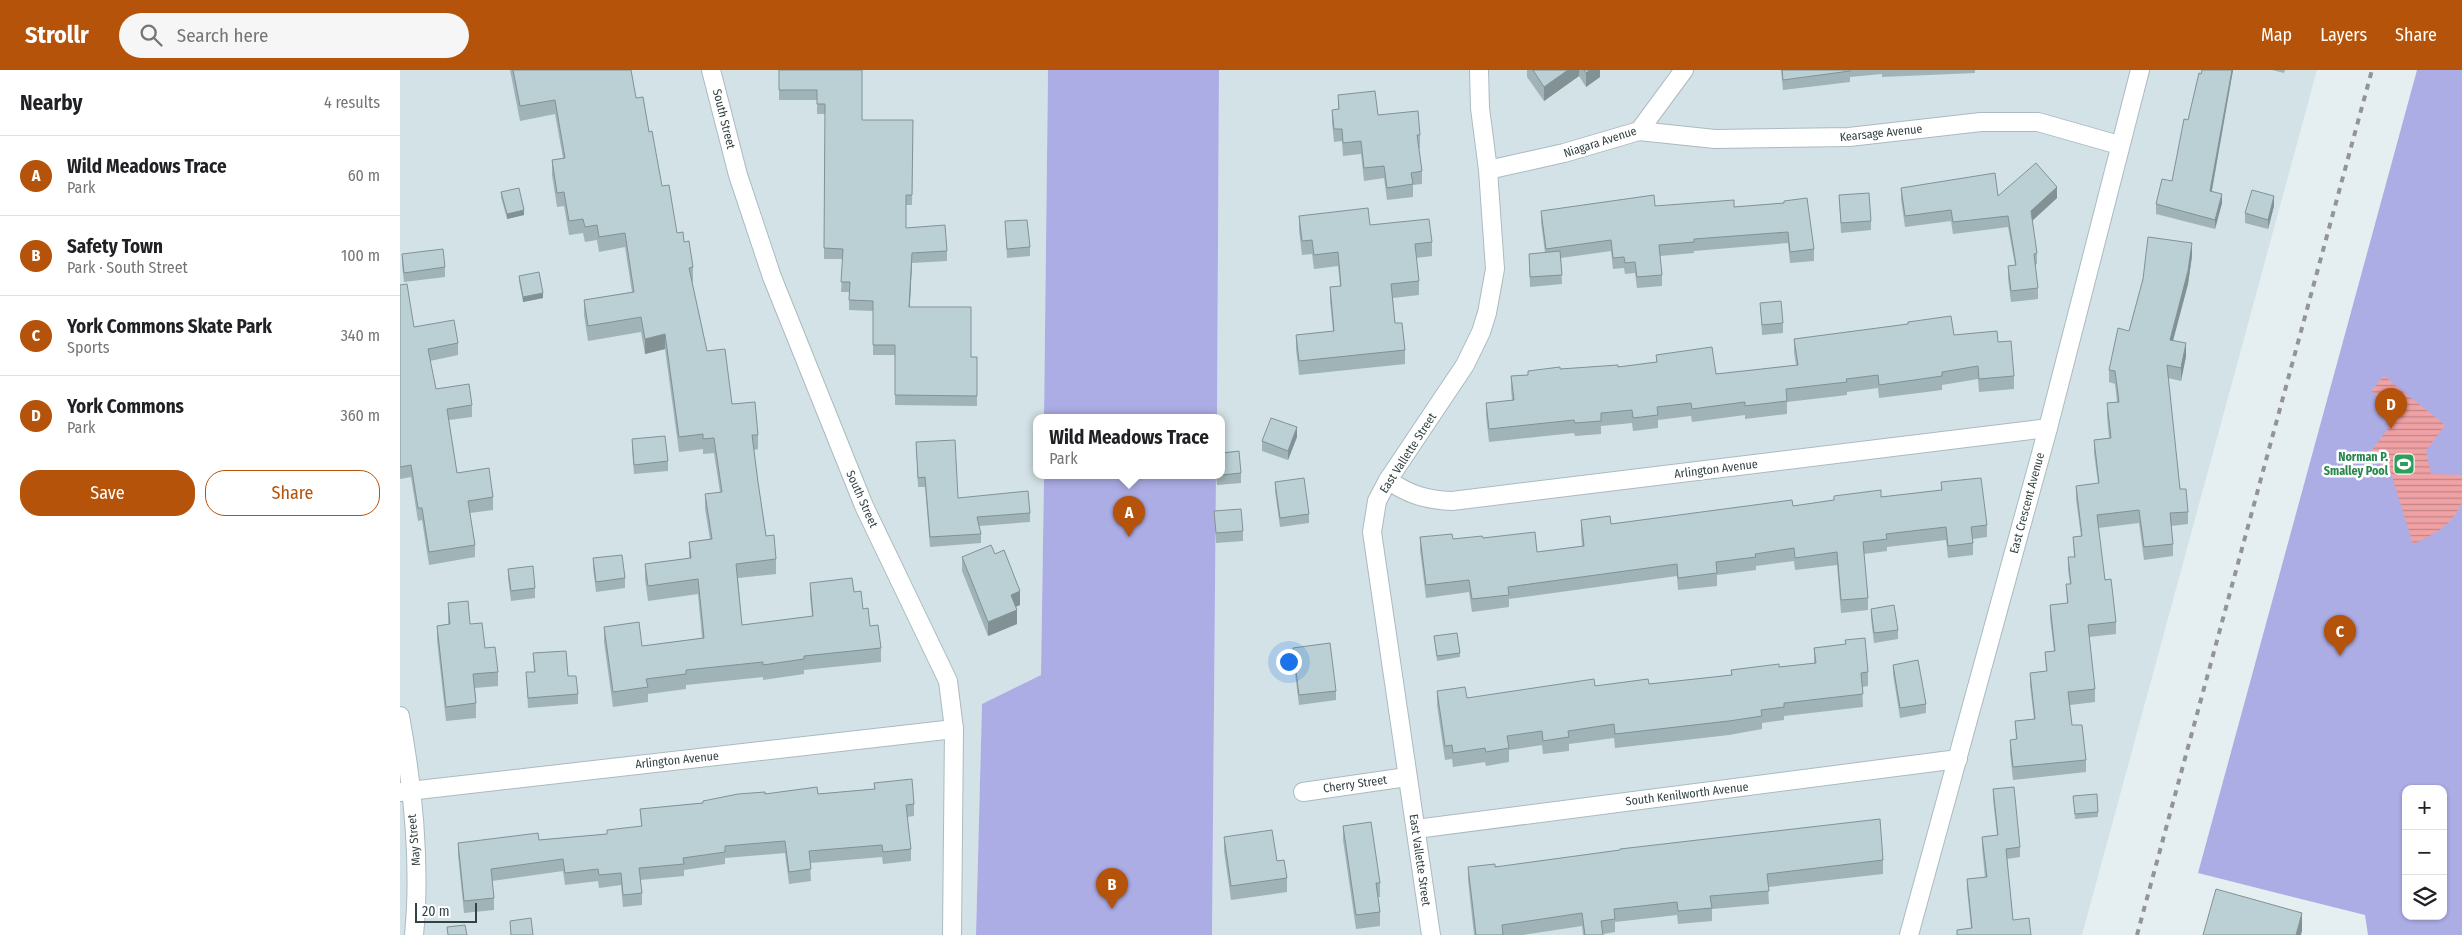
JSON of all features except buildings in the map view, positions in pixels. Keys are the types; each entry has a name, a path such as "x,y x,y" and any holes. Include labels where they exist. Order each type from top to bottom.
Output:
{"street":[{"name":"South Street","path":"711,70 738,175 772,278 864,506 948,681 954,729 952,935"},
{"name":"East Vallette Street","path":"1431,935 1372,532 1377,501 1388,480 1465,365 1481,332 1487,313 1495,269 1488,170 1480,108 1479,70"},
{"name":"Niagara Avenue","path":"1488,170 1564,154 1640,131 1684,70"},
{"name":"East Crescent Avenue","path":"1909,935 2048,428 2140,70"},
{"name":"Kearsage Avenue","path":"1640,131 1715,139 1849,137 1981,122 2038,122 2119,146"},
{"name":"Arlington Avenue","path":"1388,480 1404,492 1427,500 1452,501 2048,428"},
{"name":"May Street","path":"400,716 405,791 417,868 414,935"},
{"name":"Arlington Avenue","path":"405,791 954,729"},
{"name":"South Kenilworth Avenue","path":"1416,829 1958,758"},
{"name":"Cherry Street","path":"1303,792 1407,778"}],"shaded area":[{"path":"400,70 1048,70 1044,414 1033,414 1033,479 1044,479 1041,675 982,704 976,935 400,935"},
{"path":"1048,70 1219,70 1217,414 1044,414"},
{"path":"1219,70 2317,70 2082,935 1212,935 1216,479 1225,479 1225,414 1217,414"},
{"path":"2417,70 2462,70 2462,935 2368,935 2365,915 2198,873"},
{"name":"Norman P. Smalley Pool","path":"2384,376 2445,425 2426,451 2431,474 2462,475 2462,499 2455,515 2436,532 2413,544 2391,473 2369,454 2399,414 2371,391"},
{"path":"1044,479 1216,479 1212,935 976,935 982,704 1041,675"}],"railway":[{"path":"2137,935 2372,70"}],"place":[{"name":"York Commons","path":"2391,429"},
{"name":"Norman P. Smalley Pool","path":"2404,464"},
{"name":"Wild Meadows Trace","path":"1129,537"},
{"name":"York Commons Skate Park","path":"2340,656"},
{"name":"Safety Town","path":"1112,909"}]}
